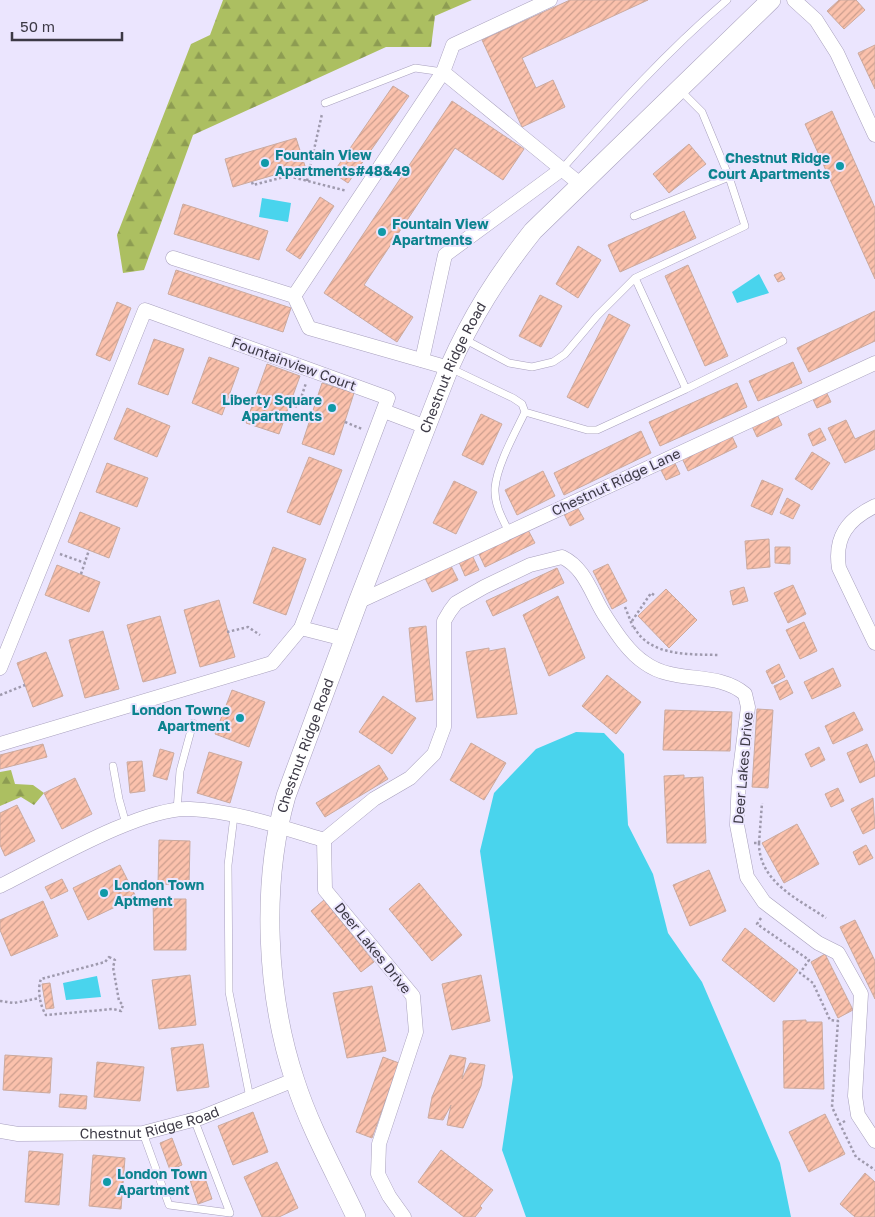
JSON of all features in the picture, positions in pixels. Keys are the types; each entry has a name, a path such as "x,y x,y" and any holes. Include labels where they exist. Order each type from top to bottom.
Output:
{"street":[{"path":"294,296 443,72 453,45 550,0"},
{"name":"Chestnut Ridge Road","path":"356,1217 307,1115 294,1080 283,1036 272,964 270,890 277,826 286,796 358,602 449,368 462,338 500,272 533,231 771,0"},
{"path":"794,0 816,20 837,53 875,136"},
{"path":"443,72 580,184"},
{"path":"422,360 445,255 562,169"},
{"path":"173,258 294,296 309,328 449,368"},
{"name":"Fountainview Court","path":"48,549 145,310 388,398 384,411"},
{"name":"Chestnut Ridge Lane","path":"358,602 875,363"},
{"path":"0,744 272,663 301,628 384,411 426,427"},
{"path":"875,506 859,514 843,531 837,556 840,568 875,643"},
{"path":"0,668 48,549"},
{"name":"Deer Lakes Drive","path":"404,1217 389,1196 378,1174 379,1144 416,1032 413,996 325,890 324,840 374,799 410,778 434,754 444,727 444,621 456,603 530,565 562,557 573,562 583,575 604,614 630,651 645,663 662,673 729,683 745,694 748,707 739,778 737,825 746,877 754,891 770,906 818,943 838,953 861,994 855,1096 858,1115 875,1141"},
{"path":"301,628 344,639"},
{"name":"Chestnut Ridge Road","path":"0,886 126,824 163,812 189,809 234,816 277,826"},
{"path":"277,826 324,840"},
{"name":"Chestnut Ridge Road","path":"0,1130 18,1134 143,1133 194,1119 294,1080"}],"lane":[{"path":"562,169 696,26 726,0"},
{"path":"325,103 415,68 443,72"},
{"path":"462,338 510,363 532,367 543,365 565,354 597,316 635,278 745,226 729,177 702,112 679,89"},
{"path":"634,216 729,177"},
{"path":"635,278 686,390"},
{"path":"524,412 587,430 597,430 686,390 783,341"},
{"path":"449,368 522,404 524,412 498,472 495,488 498,508 509,532"},
{"path":"177,810 180,772 193,723"},
{"path":"113,766 126,824"},
{"path":"234,816 228,865 229,992 250,1098"},
{"path":"143,1133 169,1205 230,1213 194,1119"}],"path":[{"path":"308,180 322,114"},
{"path":"287,172 288,176"},
{"path":"252,182 253,185 288,176 344,189"},
{"path":"290,404 298,407 310,370"},
{"path":"345,422 375,434"},
{"path":"48,549 84,563"},
{"path":"81,574 89,550"},
{"path":"632,621 651,593 654,595"},
{"path":"634,627 638,635 664,652 719,655"},
{"path":"228,632 248,628 260,635"},
{"path":"0,695 25,685"},
{"path":"762,803 759,853 772,881 826,918"},
{"path":"740,843 759,843"},
{"path":"770,906 757,924 809,960 800,973 813,982 830,1020 838,1021 832,1107 856,1156 875,1170"},
{"path":"109,957 115,960 113,967 119,1001 123,1005 121,1011 113,1009 49,1016 44,1012 40,998 39,984 44,978 105,962 109,957"},
{"path":"0,1001 14,1003 40,998"},
{"path":"840,1124 858,1115"}],"green space":[{"path":"223,0 472,0 435,16 431,47 386,47 193,135 144,270 123,273 117,235 191,44 210,35"},
{"path":"11,770 15,784 33,785 44,793 34,805 21,797 0,806 0,772"}],"water":[{"path":"262,198 291,203 288,222 259,217"},
{"path":"759,274 769,293 737,303 732,292"},
{"path":"576,732 604,733 624,754 628,825 653,874 668,933 702,982 780,1163 791,1217 526,1217 502,1150 513,1077 480,851 494,793 536,749"},
{"path":"97,976 101,997 66,1000 63,983"}],"building":[{"path":"570,0 648,0 522,58 536,88 553,80 565,107 522,127 482,40"},
{"path":"839,0 856,0 865,10 844,29 827,11"},
{"path":"875,45 875,89 858,53"},
{"path":"393,86 409,96 348,183 333,173"},
{"name":"Fountain View Apartments","path":"452,101 524,149 503,180 455,148 364,285 413,317 397,342 324,293"},
{"name":"Chestnut Ridge Court Apartments","path":"832,111 875,208 875,279 805,124"},
{"name":"Fountain View Apartments#48&49","path":"296,138 305,166 233,187 225,159"},
{"name":"Chestnut Ridge Court Apartments","path":"689,144 706,164 669,193 653,174"},
{"path":"320,197 334,206 300,259 286,250"},
{"path":"183,204 268,231 259,260 174,234"},
{"name":"Chestnut Ridge Court Apartments","path":"684,211 696,238 620,272 608,245"},
{"path":"578,246 601,260 578,298 556,284"},
{"path":"688,265 728,356 705,366 665,276"},
{"path":"176,270 291,308 283,332 168,294"},
{"path":"781,272 785,279 778,282 774,275"},
{"path":"540,295 562,306 541,347 519,336"},
{"path":"117,302 131,308 110,361 96,355"},
{"path":"875,311 875,341 809,372 797,348"},
{"path":"609,314 630,325 588,408 567,397"},
{"path":"154,339 184,349 168,395 138,384"},
{"name":"Liberty Square Apartments","path":"209,357 239,368 222,415 192,403"},
{"path":"793,362 802,383 758,401 749,381"},
{"name":"Liberty Square Apartments","path":"267,364 300,376 279,434 246,423"},
{"name":"Liberty Square Apartments","path":"322,383 354,393 334,455 302,444"},
{"path":"737,383 747,407 660,446 649,422"},
{"path":"824,387 831,402 817,408 810,393"},
{"path":"127,408 170,426 157,457 114,439"},
{"path":"775,410 782,425 757,437 750,422"},
{"path":"481,414 502,424 483,465 462,455"},
{"path":"846,420 855,439 875,430 875,449 845,463 828,428"},
{"path":"820,428 826,440 813,446 808,434"},
{"path":"641,431 651,453 564,495 554,473"},
{"path":"730,432 737,447 688,471 681,456"},
{"path":"812,452 830,463 812,490 795,479"},
{"name":"Liberty Square Apartments","path":"309,457 342,470 320,525 287,512"},
{"path":"673,459 680,474 666,480 659,466"},
{"path":"107,463 148,478 137,507 96,492"},
{"path":"543,471 555,496 517,515 505,490"},
{"path":"762,480 783,489 772,515 751,506"},
{"path":"454,481 477,492 456,534 433,523"},
{"path":"787,498 800,505 793,519 780,513"},
{"path":"576,505 584,519 570,526 563,512"},
{"path":"80,512 120,528 109,558 68,542"},
{"path":"527,528 535,543 485,567 478,552"},
{"path":"769,539 770,567 747,569 745,541"},
{"path":"273,547 306,559 286,615 253,603"},
{"path":"775,547 790,547 790,564 775,563"},
{"path":"472,555 479,570 465,576 459,562"},
{"path":"608,564 627,601 612,609 593,571"},
{"path":"57,565 100,582 89,612 45,595"},
{"path":"451,566 458,580 432,592 425,578"},
{"path":"557,568 564,583 493,616 486,601"},
{"path":"793,585 806,614 788,623 774,593"},
{"path":"744,587 748,601 733,605 730,591"},
{"path":"666,589 697,620 669,648 638,616"},
{"path":"558,596 585,658 549,676 523,615"},
{"path":"219,600 235,657 200,667 184,610"},
{"path":"160,616 176,673 143,682 127,625"},
{"path":"804,622 817,651 800,659 786,630"},
{"path":"426,626 433,700 416,702 409,628"},
{"path":"103,631 119,689 85,698 69,640"},
{"path":"489,648 489,651 505,648 517,714 477,718 466,652"},
{"path":"46,652 63,696 33,707 17,663"},
{"path":"779,664 785,677 772,684 766,671"},
{"path":"833,668 841,686 812,699 804,682"},
{"path":"607,675 641,702 616,734 582,706"},
{"path":"787,680 793,693 780,700 774,686"},
{"name":"London Towne Apartment","path":"232,690 265,702 249,747 215,734"},
{"path":"383,696 416,718 392,754 359,732"},
{"path":"757,709 773,710 768,788 752,787"},
{"path":"665,710 732,712 730,751 663,750"},
{"path":"854,712 863,730 833,744 825,726"},
{"path":"471,743 506,763 484,800 450,780"},
{"path":"43,744 47,757 0,769 0,755"},
{"path":"867,744 875,763 875,776 860,783 847,753"},
{"path":"819,747 825,760 811,767 805,754"},
{"path":"160,749 174,753 167,780 153,776"},
{"path":"209,752 242,762 230,803 197,793"},
{"path":"142,761 145,791 130,793 127,762"},
{"path":"379,765 388,779 325,817 316,803"},
{"path":"684,775 684,778 703,777 706,843 667,843 664,776"},
{"path":"75,778 92,814 62,829 44,793"},
{"path":"838,788 844,801 831,807 825,794"},
{"path":"873,798 875,828 863,834 851,809"},
{"path":"17,805 35,841 5,856 0,845 0,813"},
{"path":"797,824 819,864 784,883 762,843"},
{"path":"159,840 190,841 189,885 158,884"},
{"path":"866,845 873,858 859,865 853,852"},
{"name":"London Town Aptment","path":"120,865 136,897 88,920 73,888"},
{"path":"709,870 726,911 690,926 673,885"},
{"path":"62,879 68,891 51,899 45,887"},
{"path":"419,883 462,935 432,961 389,909"},
{"path":"153,899 186,899 186,950 154,950"},
{"path":"324,900 374,962 361,972 311,911"},
{"path":"43,901 58,936 11,956 0,930 0,920"},
{"path":"855,920 875,961 875,999 840,927"},
{"path":"745,928 798,970 774,1002 722,960"},
{"path":"825,954 853,1010 838,1018 811,962"},
{"path":"190,975 196,1025 159,1029 152,980"},
{"path":"481,975 490,1021 452,1030 442,984"},
{"path":"50,983 54,1008 46,1009 42,984"},
{"path":"372,986 386,1051 347,1058 333,993"},
{"path":"806,1020 806,1022 822,1022 824,1089 784,1088 783,1021"},
{"path":"203,1044 209,1087 177,1091 171,1048"},
{"path":"5,1055 52,1058 50,1093 3,1090"},
{"path":"450,1055 466,1058 462,1079 470,1063 485,1065 481,1086 463,1128 447,1125 451,1105 443,1120 428,1118 432,1097"},
{"path":"383,1057 399,1063 372,1138 356,1132"},
{"path":"97,1062 144,1067 140,1101 94,1097"},
{"path":"60,1094 87,1096 86,1109 59,1107"},
{"path":"253,1112 268,1152 233,1165 218,1126"},
{"path":"825,1114 845,1154 809,1172 789,1132"},
{"path":"172,1138 182,1165 170,1170 160,1143"},
{"path":"441,1150 493,1190 480,1206 482,1208 475,1217 464,1217 418,1182"},
{"path":"29,1151 63,1154 59,1205 25,1202"},
{"name":"London Town Apartment","path":"93,1155 125,1158 121,1209 89,1206"},
{"path":"277,1162 298,1208 279,1217 262,1217 244,1177"},
{"path":"203,1172 212,1199 198,1204 189,1177"},
{"path":"865,1173 875,1182 875,1217 855,1217 840,1204"}],"place":[{"name":"Fountain View Apartments#48&49","path":"265,163"},
{"name":"Chestnut Ridge Court Apartments","path":"840,166"},
{"name":"Fountain View Apartments","path":"382,232"},
{"name":"Liberty Square Apartments","path":"332,408"},
{"name":"London Towne Apartment","path":"240,718"},
{"name":"London Town Aptment","path":"104,893"},
{"name":"London Town Apartment","path":"107,1182"}]}
